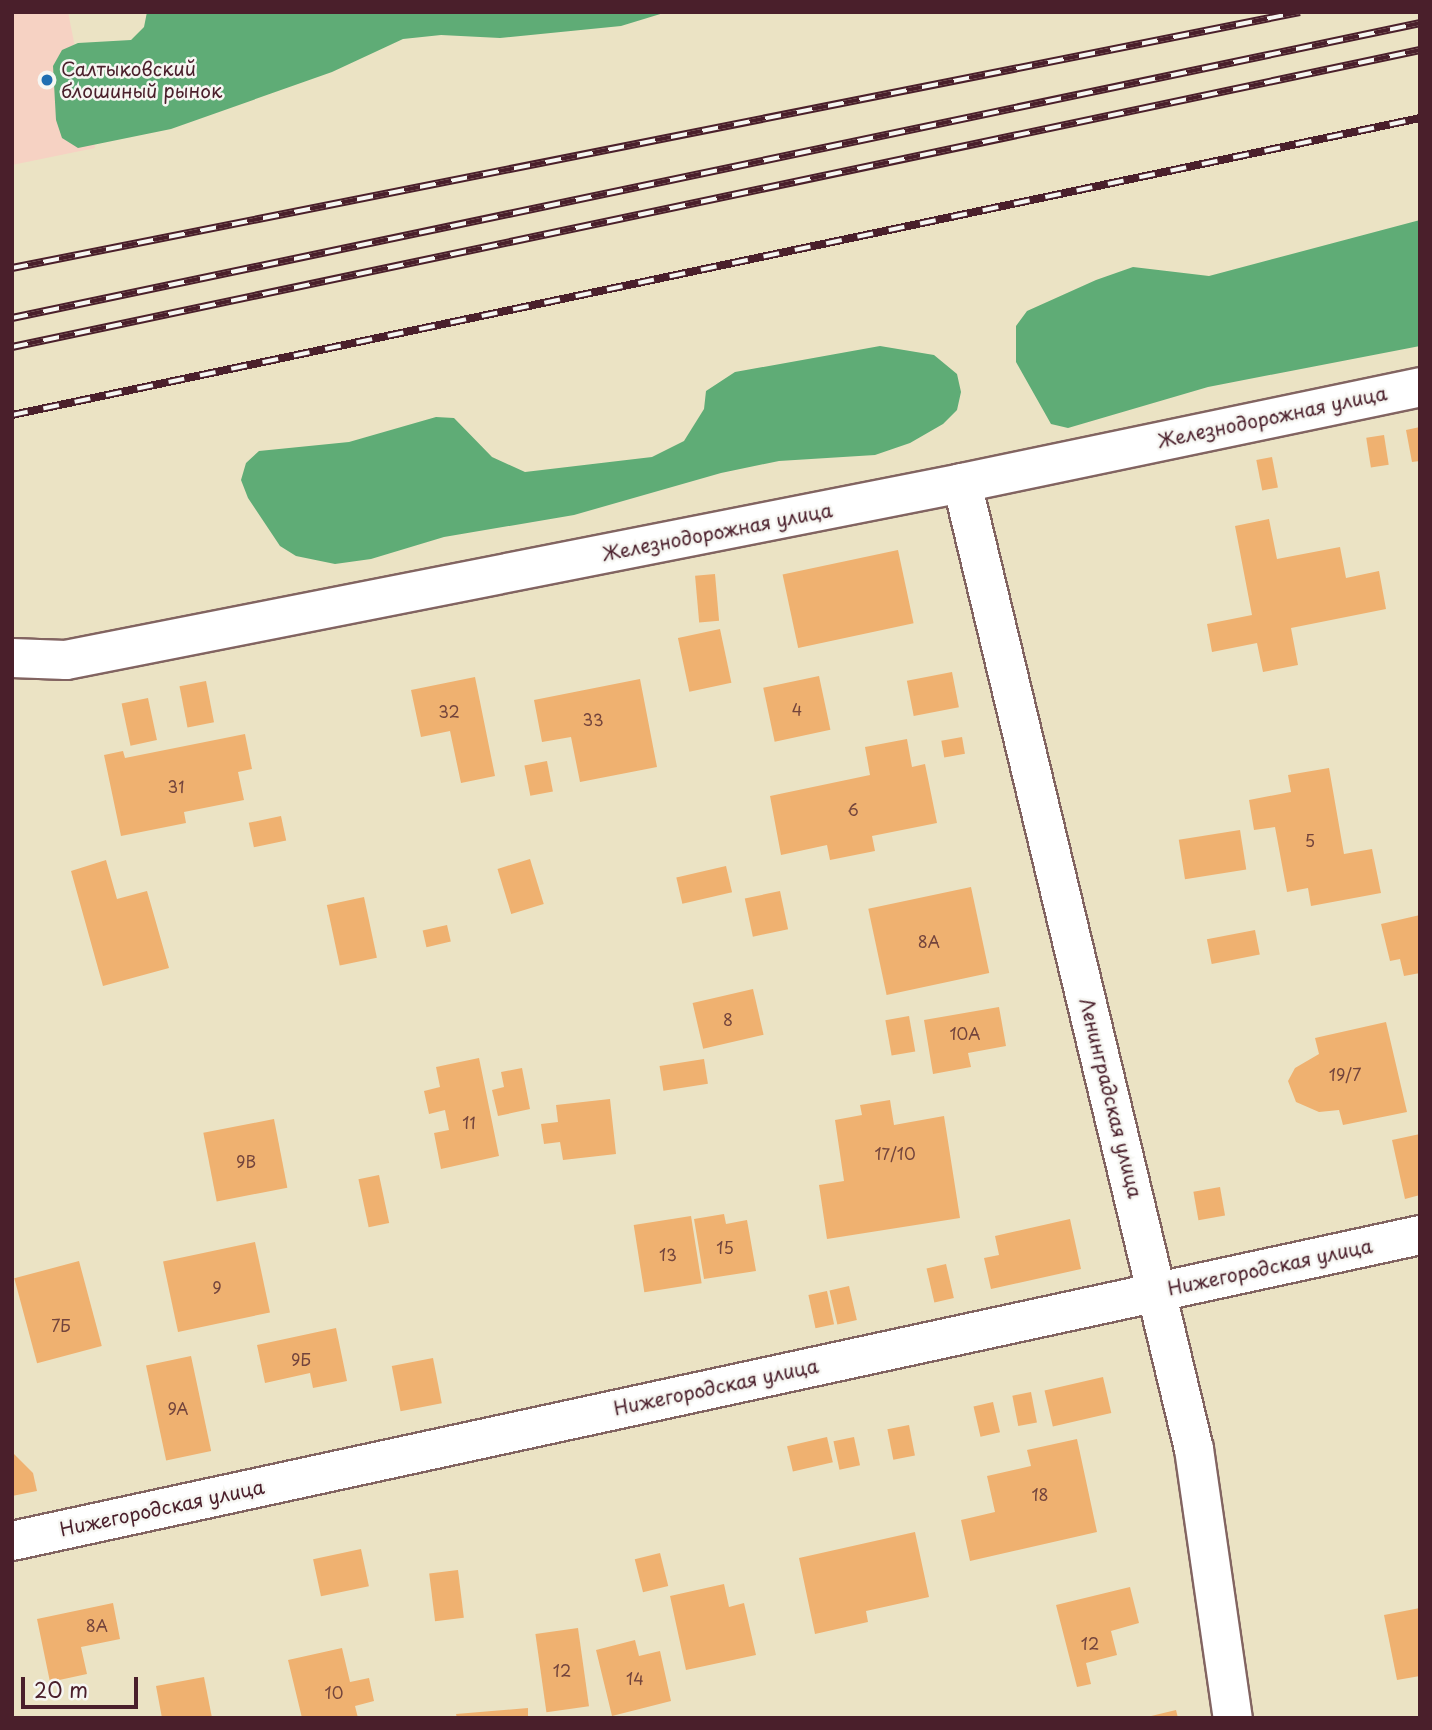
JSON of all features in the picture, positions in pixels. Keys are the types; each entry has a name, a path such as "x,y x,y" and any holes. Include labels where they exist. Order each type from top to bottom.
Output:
{"street":[{"name":"Железнодорожная улица","path":"12,658 66,660 962,483 1420,387"},
{"name":"Ленинградская улица","path":"962,483 1158,1290 1194,1449 1233,1718"},
{"name":"Нижегородская улица","path":"12,1541 1420,1235"}],"shaded area":[{"name":"Салтыковский блошиный рынок","path":"12,12 68,12 95,148 12,165"}],"green space":[{"path":"147,12 667,12 621,26 500,38 441,35 403,39 332,72 171,129 78,148 62,138 56,120 53,66 62,50 78,43 131,40 144,27"},
{"path":"1420,220 1420,346 1208,387 1068,428 1051,424 1016,362 1016,326 1027,311 1096,280 1133,267 1209,276"},
{"path":"880,346 934,355 957,374 961,392 957,410 943,424 910,443 875,455 779,461 721,473 574,515 444,537 371,559 335,564 296,556 280,546 248,498 241,480 246,463 259,451 349,442 436,417 454,418 492,457 525,472 652,457 684,441 704,409 706,391 735,372"}],"building":[{"path":"1420,427 1420,461 1412,462 1406,430"},
{"path":"1384,435 1389,465 1371,467 1366,438"},
{"path":"1272,457 1278,487 1262,490 1256,460"},
{"path":"1269,519 1277,559 1340,547 1346,578 1379,571 1386,609 1291,628 1298,665 1263,672 1257,643 1212,652 1207,624 1252,615 1235,526"},
{"path":"898,550 914,623 798,648 783,575"},
{"path":"715,574 719,621 699,623 695,576"},
{"path":"720,629 731,683 689,692 678,638"},
{"path":"952,672 959,707 914,716 907,681"},
{"path":"819,676 830,730 775,742 763,688"},
{"path":"475,677 495,776 461,783 450,731 421,737 411,690"},
{"path":"640,679 657,767 580,782 571,737 542,742 534,700"},
{"path":"206,681 214,722 188,727 179,686"},
{"path":"148,698 157,740 131,746 122,704"},
{"path":"245,734 252,769 238,772 244,800 184,812 186,823 121,836 104,755 123,751 125,758"},
{"path":"962,737 965,754 944,757 941,741"},
{"path":"907,739 912,767 925,764 937,823 872,836 875,851 830,860 827,845 781,855 770,796 870,775 865,747"},
{"path":"547,761 553,791 530,796 524,765"},
{"path":"1329,768 1344,854 1372,849 1381,893 1311,906 1308,888 1287,892 1275,827 1254,830 1249,800 1291,792 1288,775"},
{"path":"281,816 286,840 254,847 249,823"},
{"path":"1240,830 1246,870 1185,879 1179,840"},
{"path":"530,859 544,904 511,914 497,869"},
{"path":"106,860 117,899 147,891 169,968 103,986 71,871"},
{"path":"726,866 732,892 682,904 676,877"},
{"path":"971,887 989,973 887,995 868,909"},
{"path":"780,891 788,929 753,937 745,898"},
{"path":"364,897 377,958 340,966 327,905"},
{"path":"1420,915 1420,973 1404,976 1400,959 1390,961 1381,924"},
{"path":"447,925 451,942 426,947 423,931"},
{"path":"1255,930 1260,955 1212,964 1207,939"},
{"path":"753,989 764,1035 703,1049 693,1003"},
{"path":"999,1007 1006,1046 968,1053 971,1067 933,1074 924,1020"},
{"path":"909,1016 915,1051 892,1056 885,1020"},
{"path":"1386,1022 1407,1112 1343,1125 1339,1110 1319,1112 1296,1102 1288,1081 1295,1068 1319,1054 1315,1038"},
{"path":"479,1058 499,1156 441,1169 434,1133 449,1130 445,1110 429,1114 424,1091 440,1087 436,1067"},
{"path":"704,1059 708,1084 663,1091 660,1066"},
{"path":"522,1068 530,1109 498,1116 492,1090 504,1087 501,1072"},
{"path":"610,1099 616,1154 563,1160 560,1142 544,1144 541,1124 558,1122 556,1105"},
{"path":"890,1100 894,1125 944,1116 960,1218 827,1239 819,1185 844,1181 835,1120 862,1115 860,1105"},
{"path":"274,1119 287,1188 217,1201 203,1133"},
{"path":"1420,1134 1420,1195 1405,1199 1392,1140"},
{"path":"379,1175 389,1223 369,1227 358,1179"},
{"path":"1220,1187 1225,1216 1198,1220 1193,1192"},
{"path":"724,1214 726,1224 747,1220 756,1271 704,1279 694,1219"},
{"path":"691,1216 702,1283 644,1292 634,1225"},
{"path":"1070,1219 1081,1269 991,1289 984,1258 999,1255 995,1236"},
{"path":"255,1242 270,1312 178,1332 163,1262"},
{"path":"79,1261 102,1346 37,1363 14,1278"},
{"path":"946,1264 954,1298 934,1303 927,1268"},
{"path":"849,1286 857,1320 837,1325 830,1290"},
{"path":"827,1291 834,1324 815,1328 808,1295"},
{"path":"336,1328 347,1381 313,1388 310,1373 265,1383 257,1345"},
{"path":"191,1356 211,1451 166,1460 146,1366"},
{"path":"433,1358 442,1403 401,1411 392,1366"},
{"path":"1103,1377 1111,1413 1053,1427 1045,1390"},
{"path":"1031,1392 1037,1422 1018,1426 1012,1396"},
{"path":"993,1402 1000,1432 980,1437 974,1406"},
{"path":"909,1425 915,1455 893,1460 887,1429"},
{"path":"827,1437 833,1462 793,1472 787,1446"},
{"path":"854,1437 860,1465 839,1470 833,1441"},
{"path":"1077,1439 1097,1532 970,1561 961,1520 995,1512 987,1476 1031,1466 1027,1450"},
{"path":"14,1454 33,1473 37,1491 12,1496"},
{"path":"915,1532 929,1597 866,1611 868,1622 815,1634 799,1558"},
{"path":"361,1549 369,1586 321,1596 313,1559"},
{"path":"660,1553 668,1586 643,1592 635,1559"},
{"path":"458,1570 464,1618 435,1621 429,1574"},
{"path":"724,1584 729,1607 744,1603 756,1655 686,1670 670,1596"},
{"path":"1130,1587 1139,1623 1111,1631 1117,1655 1086,1663 1091,1684 1077,1687 1056,1605"},
{"path":"113,1603 120,1639 81,1647 87,1674 50,1682 37,1619"},
{"path":"1420,1608 1420,1676 1397,1680 1384,1615"},
{"path":"578,1628 589,1706 546,1712 535,1634"},
{"path":"635,1640 639,1656 660,1651 671,1701 612,1716 596,1650"},
{"path":"342,1648 350,1682 369,1678 374,1701 355,1706 358,1718 302,1718 288,1660"},
{"path":"204,1677 212,1718 162,1718 156,1686"},
{"path":"528,1708 528,1718 457,1718 456,1714"},
{"path":"1176,1710 1178,1718 1147,1718 1147,1717"}],"railway":[{"path":"12,268 1300,12"},
{"path":"12,318 1420,23"},
{"path":"12,347 1420,50"},
{"path":"12,415 1420,118"}],"place":[{"name":"Салтыковский блошиный рынок","path":"47,80"}]}
